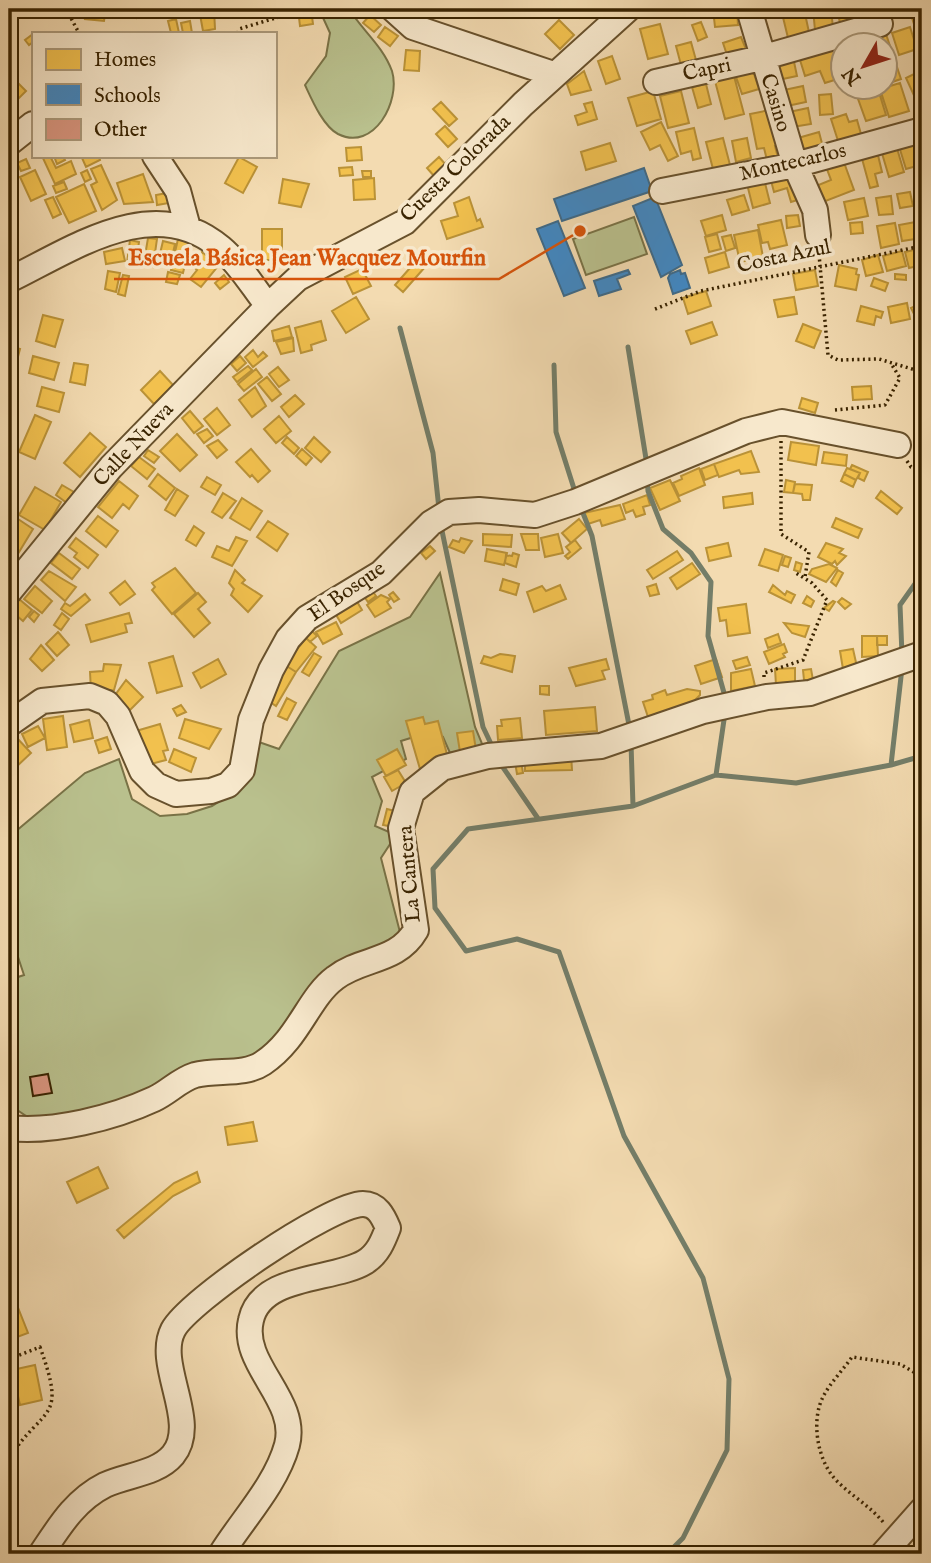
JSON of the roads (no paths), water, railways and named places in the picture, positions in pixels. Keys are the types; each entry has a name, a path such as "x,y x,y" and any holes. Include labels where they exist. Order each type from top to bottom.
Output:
{"street":[{"path":"393,9 413,27 554,75"},
{"name":"Cuesta Colorada","path":"268,306 298,278 405,222 554,75 628,9"},
{"name":"Casino","path":"749,9 761,58 795,165 815,210 818,235"},
{"name":"Capri","path":"656,82 761,58 880,24"},
{"path":"9,143 32,125"},
{"name":"Montecarlos","path":"662,191 795,165 922,130"},
{"path":"156,158 178,191 188,228"},
{"path":"9,280 114,229 147,223 188,228 221,248 268,306"},
{"name":"Calle Nueva","path":"9,593 111,467 268,306"},
{"name":"El Bosque","path":"9,724 42,701 90,696 107,702 118,716 142,771 156,785 176,793 211,791 228,785 242,769 251,720 271,670 288,639 307,618 381,573 430,523 449,512 479,510 535,515 575,502 746,431 782,422 898,445"},
{"name":"La Cantera","path":"9,1128 52,1129 141,1105 163,1095 180,1081 198,1074 244,1070 261,1065 288,1043 337,976 396,953 416,930 401,828 412,792 442,768 488,756 601,746 703,711 767,697 810,693 922,654"},
{"path":"41,1554 68,1513 88,1497 106,1485 157,1466 173,1455 180,1438 180,1410 168,1356 169,1343 174,1329 194,1307 290,1237 333,1213 363,1204 373,1207 382,1213 388,1227 382,1246 365,1262 283,1287 261,1303 251,1320 252,1344 279,1396 289,1424 287,1445 276,1469 221,1554"},
{"path":"890,1547 922,1510"}],"waterway":[{"path":"400,328 433,453 439,509"},
{"path":"628,347 647,465"},
{"path":"554,365 556,432 576,495"},
{"path":"647,478 648,491 663,529 691,553 711,582 708,636 726,700"},
{"path":"581,508 592,536 630,730"},
{"path":"441,526 483,727 493,748"},
{"path":"902,655 900,605 922,574"},
{"path":"891,765 902,668"},
{"path":"716,775 725,713"},
{"path":"631,743 633,806"},
{"path":"667,1554 683,1538 727,1450 729,1379 703,1278 624,1136 559,952 517,939 466,951 435,908 433,869 468,829 633,806 716,775 796,783 891,765 922,756"},
{"path":"500,763 537,817"}],"place":[{"name":"Escuela Básica Jean Wacquez Mourfin","path":"580,231"}]}
